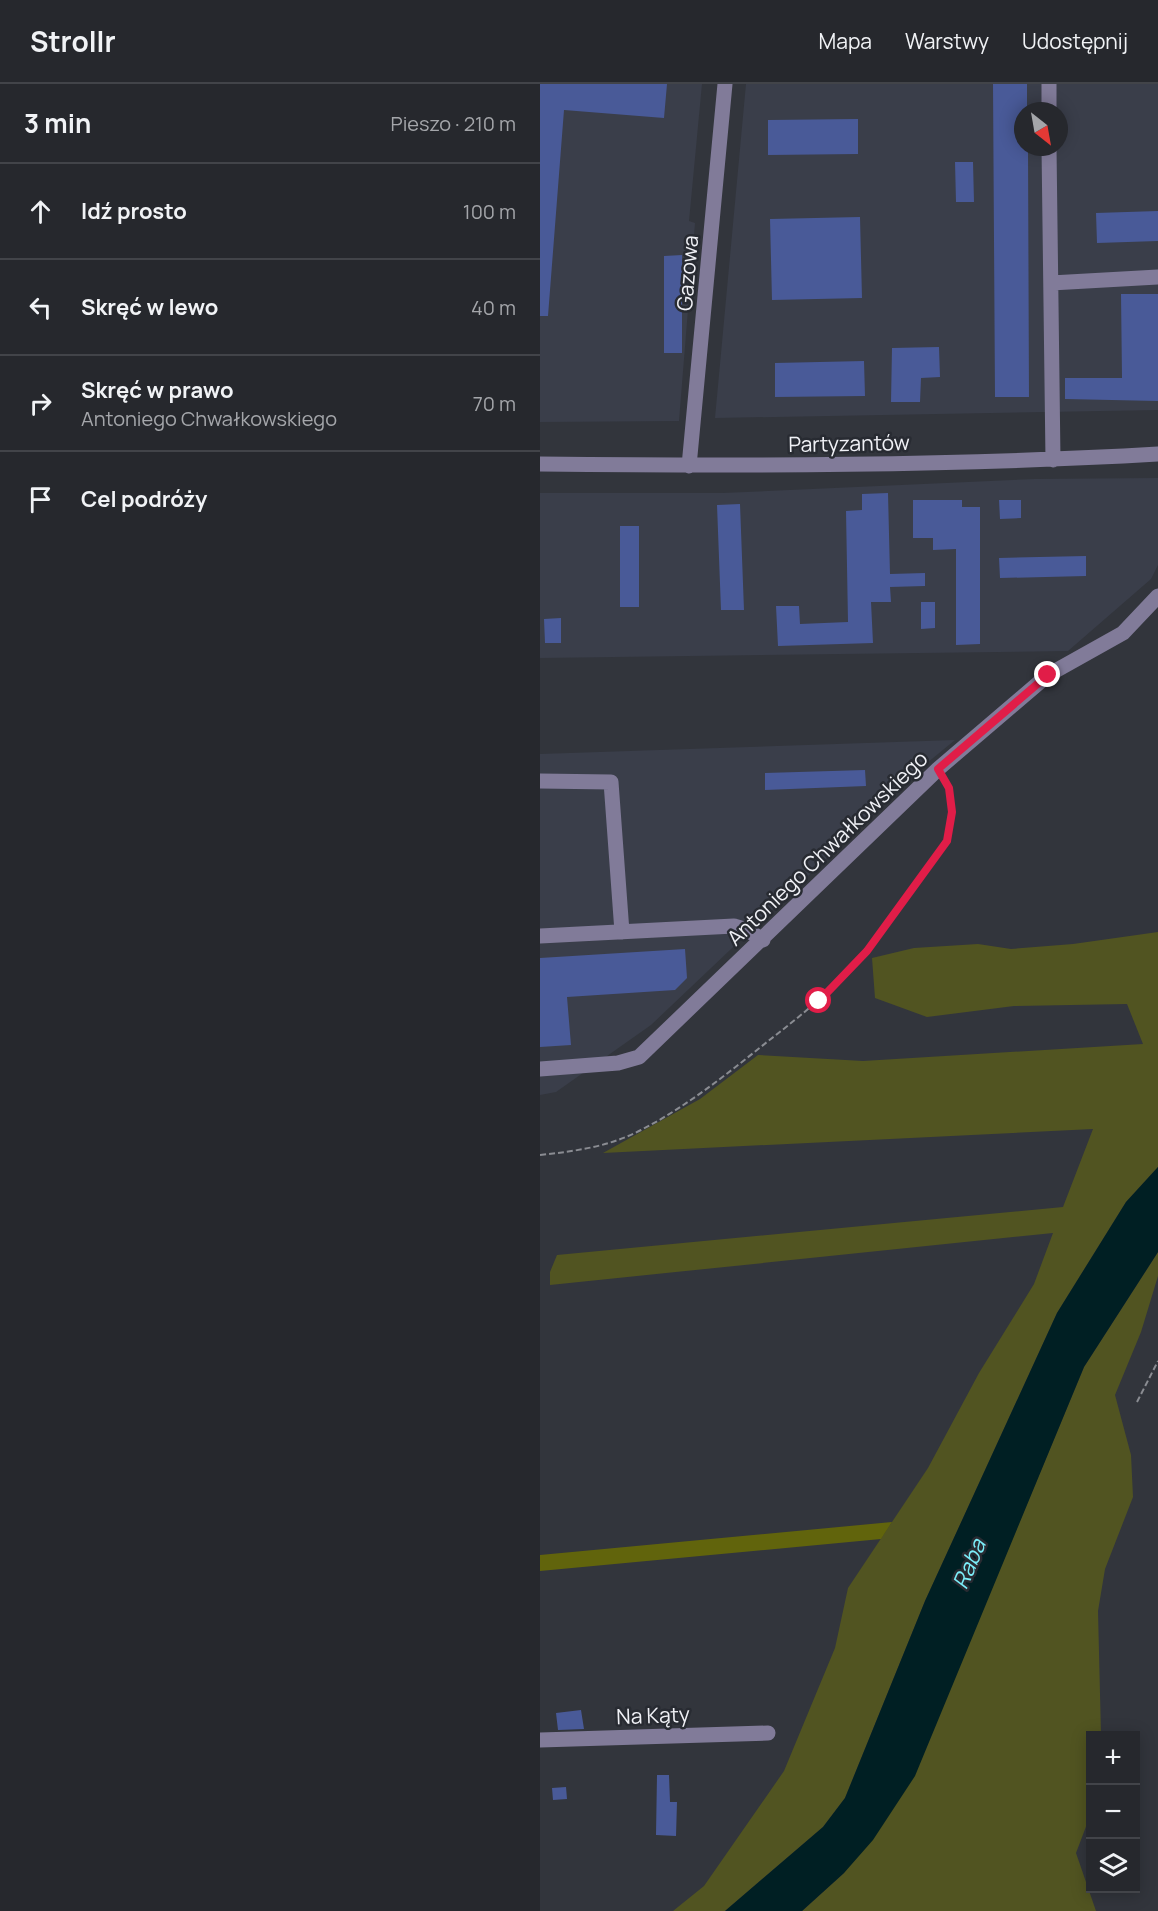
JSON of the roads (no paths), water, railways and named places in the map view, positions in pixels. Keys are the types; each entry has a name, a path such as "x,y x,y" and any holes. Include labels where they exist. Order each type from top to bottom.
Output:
{"street":[{"name":"Gazowa","path":"689,466 725,84"},
{"path":"1049,84 1049,102"},
{"path":"1049,156 1053,460"},
{"path":"1051,283 1158,277"},
{"name":"Partyzantów","path":"540,464 689,466 1053,460 1158,454"},
{"name":"Antoniego Chwałkowskiego","path":"540,1069 618,1063 639,1057 938,769 1048,675 1124,633 1158,596"},
{"path":"540,781 611,782 622,932"},
{"path":"540,936 734,926 747,930 763,940"},
{"name":"Na Kąty","path":"540,1740 768,1733"}],"water":[{"name":"Raba","path":"1158,1167 1158,1252 1084,1367 915,1776 873,1840 844,1873 802,1911 725,1911 823,1827 845,1798 925,1601 1057,1313 1126,1202"}]}
